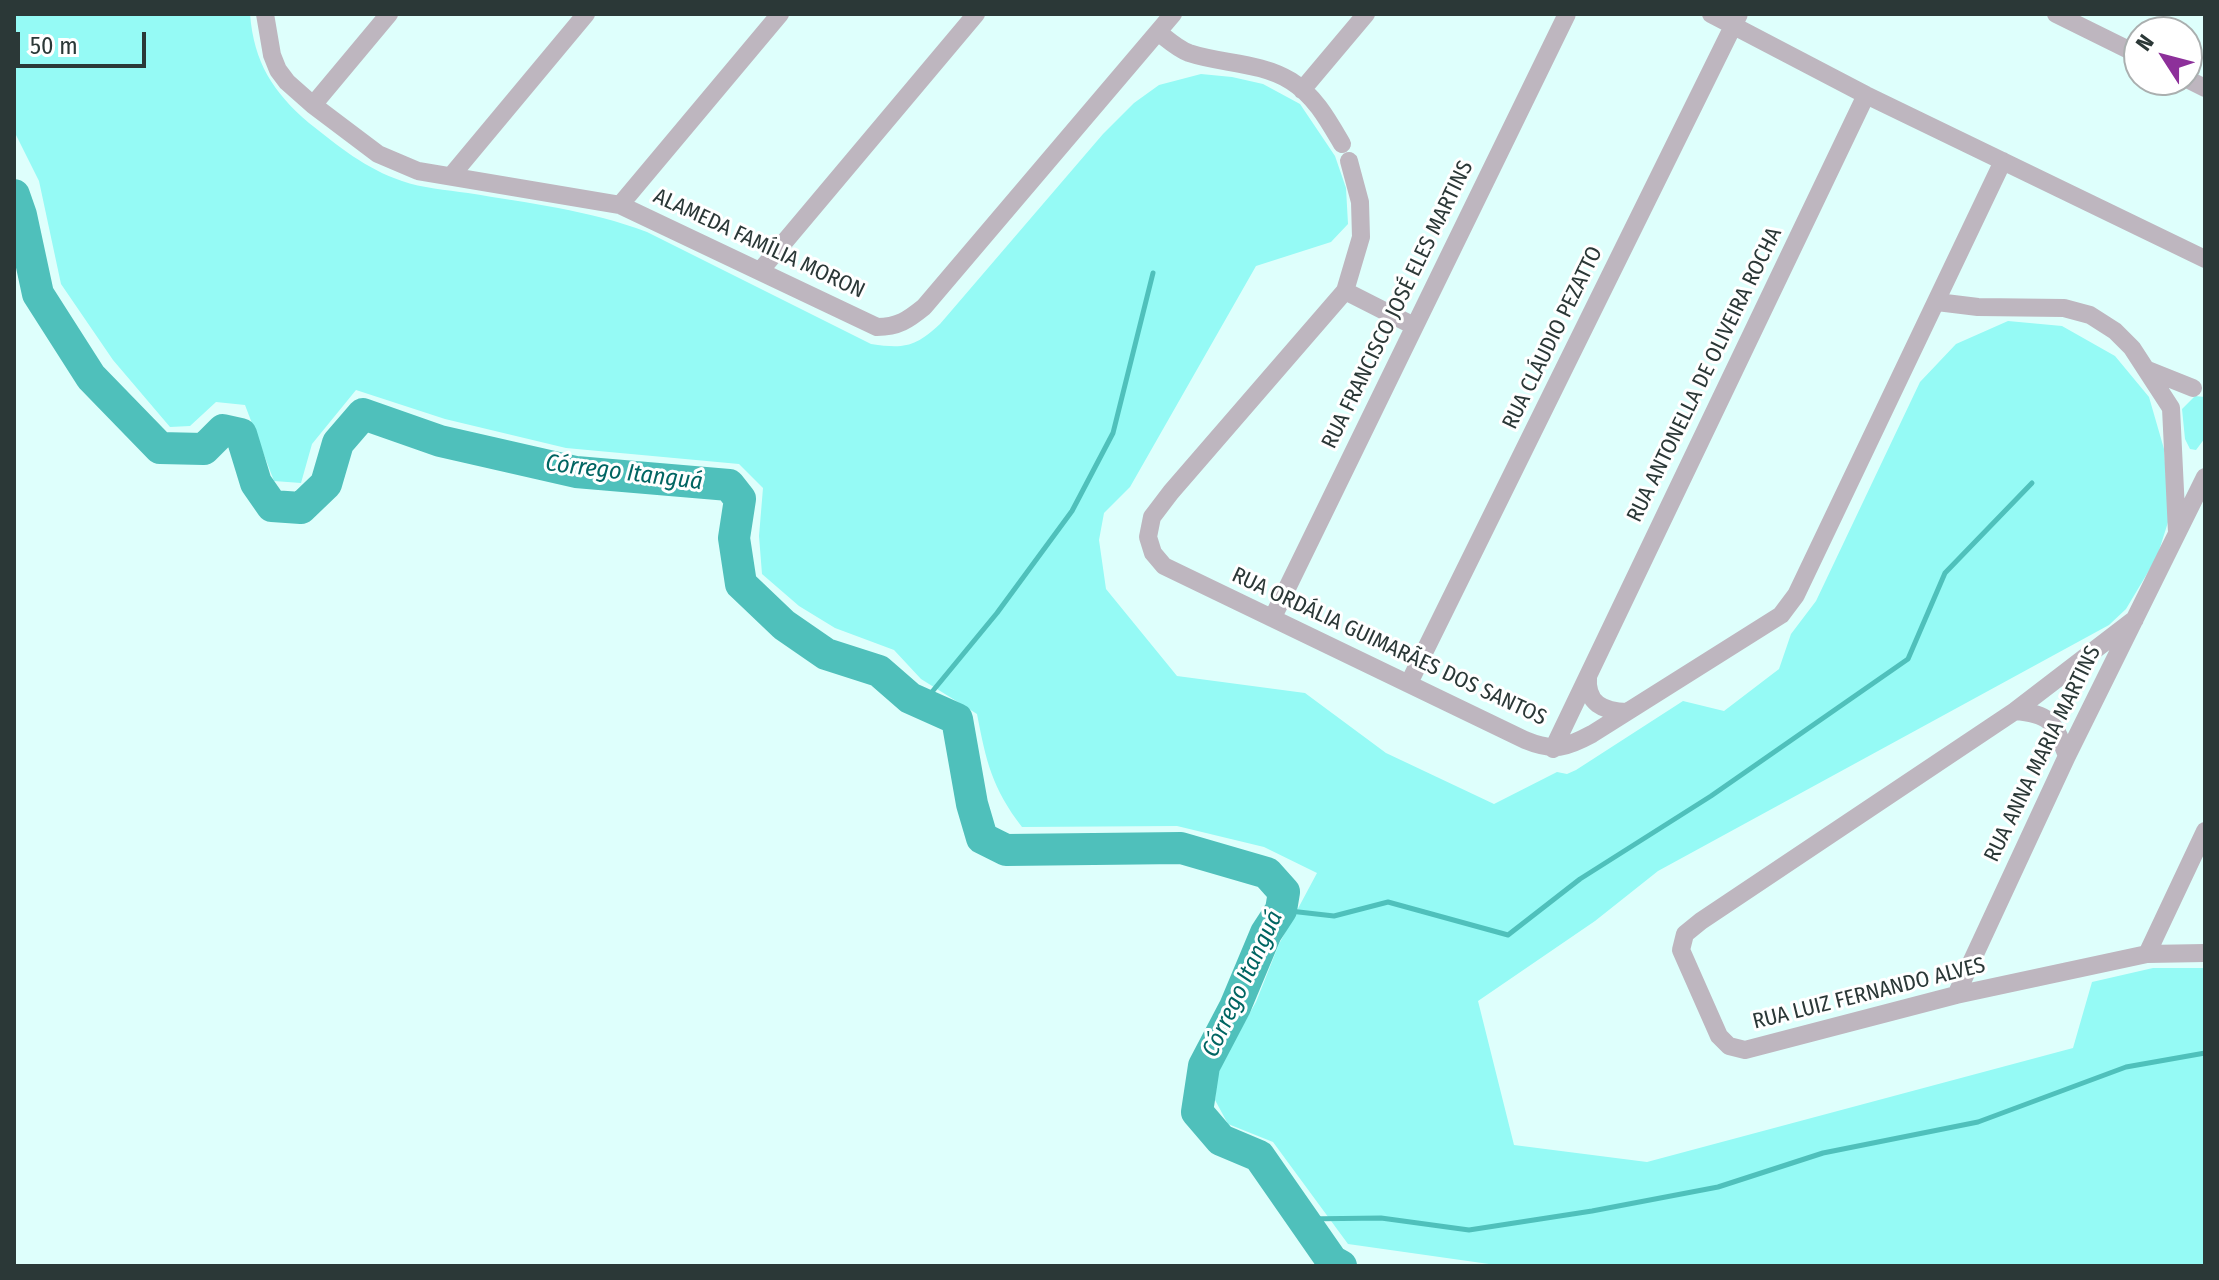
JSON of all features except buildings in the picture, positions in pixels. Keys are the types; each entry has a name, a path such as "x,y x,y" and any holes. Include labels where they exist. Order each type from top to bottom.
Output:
{"street":[{"name":"ALAMEDA FAMÍLIA MORON","path":"265,14 272,55 278,70 313,105 378,154 410,168 620,205 877,327 905,322 924,307 1173,14"},
{"path":"313,105 389,14"},
{"path":"451,176 586,14"},
{"path":"620,205 780,14"},
{"path":"760,271 976,14"},
{"path":"1158,32 1187,53 1254,66 1290,80 1302,90 1366,14"},
{"name":"RUA FRANCISCO JOSÉ ELES MARTINS","path":"1273,617 1567,14"},
{"path":"1711,14 1736,20 1866,95 2205,259"},
{"path":"2056,14 2123,47"},
{"name":"RUA CLÁUDIO PEZATTO","path":"1409,683 1736,20"},
{"name":"RUA ORDÁLIA GUIMARÃES DOS SANTOS","path":"1302,90 1325,114 1345,152 1360,202 1361,237 1355,264 1345,291 1152,517 1148,537 1153,553 1164,566 1180,576 1273,617 1525,740 1553,749 1572,745 1781,615 1796,595 2003,161"},
{"name":"RUA ANTONELLA DE OLIVEIRA ROCHA","path":"1553,749 1866,95"},
{"path":"1345,291 1414,326"},
{"path":"1937,302 1978,307 2064,308 2090,315 2115,331 2132,348 2171,408 2177,534"},
{"path":"2148,370 2199,387"},
{"path":"2171,408 2179,397 2199,387"},
{"name":"RUA ANNA MARIA MARTINS","path":"1956,995 2067,756 2204,478"},
{"name":"RUA LUIZ FERNANDO ALVES","path":"2135,619 2015,711 1701,921 1685,934 1681,950 1719,1036 1729,1046 1745,1050 1956,995 2147,954 2205,953"},
{"path":"1588,676 1587,687 1593,700 1607,711 1627,712"},
{"path":"2015,711 2038,713 2054,724 2067,756"},
{"path":"2147,954 2205,831"}],"shaded area":[{"path":"14,14 250,14 261,62 285,100 331,140 376,170 418,185 558,208 625,224 647,232 871,344 893,346 916,342 940,324 1103,134 1134,103 1159,85 1201,74 1263,84 1300,104 1335,156 1346,188 1348,224 1331,242 1256,266 1130,487 1104,513 1099,540 1106,589 1177,676 1305,693 1386,753 1494,804 1557,772 1567,774 1576,770 1683,701 1724,711 1779,669 1791,634 1816,601 1920,382 1956,344 2008,321 2062,326 2115,356 2149,397 2164,449 2169,519 2157,557 2126,609 2109,625 1658,871 1595,921 1478,1001 1514,1145 1647,1162 2073,1048 2092,982 2153,968 2205,968 2205,1266 1503,1266 1348,1244 1273,1142 1228,1124 1215,1100 1218,1069 1256,1002 1279,944 1317,873 1264,847 1177,826 1022,827 992,774 977,714 921,679 894,650 835,628 799,606 762,574 759,536 763,488 739,464 566,448 445,419 356,390 312,444 301,483 274,481 245,405 216,402 190,426 170,427 113,360 61,284 39,181 14,131"},
{"path":"2195,396 2205,397 2205,438 2196,450 2190,449 2185,439 2182,409"}],"waterway":[{"name":"Córrego Itanguá","path":"14,195 38,294 91,377 160,448 204,449 223,430 241,434 256,483 272,506 301,508 326,484 338,443 363,414 440,441 576,472 729,485 740,499 734,538 741,584 784,625 826,654 879,671 910,698 957,719 972,804 982,838 1006,850 1181,848 1267,873 1284,892 1281,910 1266,933 1235,1007 1204,1066 1197,1112 1221,1140 1259,1156 1332,1261 1341,1266"},
{"path":"922,704 997,613 1072,511 1113,433 1153,273"},
{"path":"1281,910 1334,916 1388,902 1508,935 1580,879 1711,796 1908,659 1945,573 2032,483"},
{"path":"1303,1219 1381,1218 1469,1230 1592,1211 1718,1187 1823,1153 1978,1122 2126,1067 2205,1053"}]}
